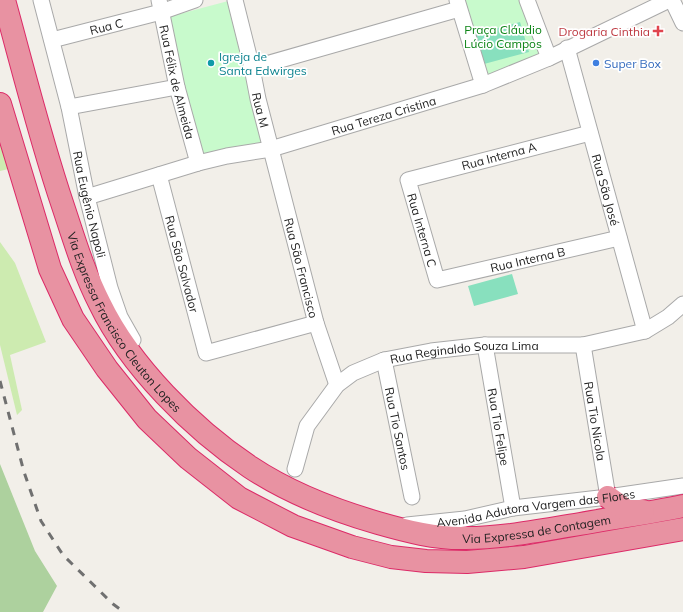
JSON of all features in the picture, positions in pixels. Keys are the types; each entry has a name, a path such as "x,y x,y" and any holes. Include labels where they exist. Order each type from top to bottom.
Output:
{"highway":[{"name":"Via Expressa Francisco Cleuton Lopes","path":"4,0 49,165 79,256 100,304 124,346 166,397 207,434 250,467 302,496 347,514 389,526"},
{"name":"Via Expressa de Contagem","path":"0,104 50,269 73,319 107,369 147,419 188,458 239,498 293,526 352,547 391,557 426,561 467,562 524,557 683,529"},
{"path":"608,497 627,511 657,512"},
{"name":"Via Expressa de Contagem","path":"389,526 426,535 465,538 516,534 657,512 683,506"}],"street":[{"name":"Rua Eugênio Napoli","path":"41,0 69,107 87,197 110,288 120,317 166,397"},
{"name":"Rua C","path":"52,40 160,6 195,0"},
{"name":"Rua M","path":"235,0 271,149"},
{"path":"527,0 548,58"},
{"path":"670,0 683,23"},
{"name":"Rua Tereza Cristina","path":"87,197 198,163 227,156 271,149 483,85 548,58 670,0"},
{"path":"252,68 458,5 483,85"},
{"name":"Rua Félix de Almeida","path":"160,6 177,87 198,163"},
{"name":"Rua São José","path":"567,48 645,331"},
{"path":"69,107 177,87"},
{"name":"Rua Interna A","path":"408,180 590,133"},
{"name":"Rua São Francisco","path":"271,149 316,323 337,385"},
{"name":"Rua São Salvador","path":"159,176 206,353 316,323"},
{"name":"Rua Interna C","path":"408,180 437,280"},
{"name":"Rua Interna B","path":"437,280 619,238"},
{"name":"Rua Reginaldo Souza Lima","path":"295,469 307,426 337,385 353,373 384,360 431,351 485,345 583,345 645,331 679,314"},
{"name":"Rua Tio Felipe","path":"485,345 513,508"},
{"name":"Rua Tio Nicola","path":"583,345 608,497"},
{"name":"Rua Tio Santos","path":"384,360 412,497"},
{"name":"Avenida Adutora Vargem das Flores","path":"389,526 424,524 465,519 513,508 608,497 683,486"}],"green space":[{"path":"232,0 265,151 229,160 198,153 168,17"},
{"name":"Praça Cláudio Lúcio Campos","path":"461,0 522,0 542,53 484,78"},
{"path":"520,22 529,52 484,64 475,34"},
{"path":"0,135 13,168 0,171"},
{"path":"0,242 15,263 46,342 10,355 22,410 17,415 0,345"},
{"path":"512,274 518,294 474,306 468,286"},
{"path":"0,464 35,551 57,586 43,612 0,612"}],"railway":[{"path":"0,381 24,472 41,521 63,555 113,604 124,612"}],"place":[{"name":"Drogaria Cinthia","path":"658,31"},
{"name":"Igreja de Santa Edwirges","path":"211,63"},
{"name":"Super Box","path":"596,63"}]}
